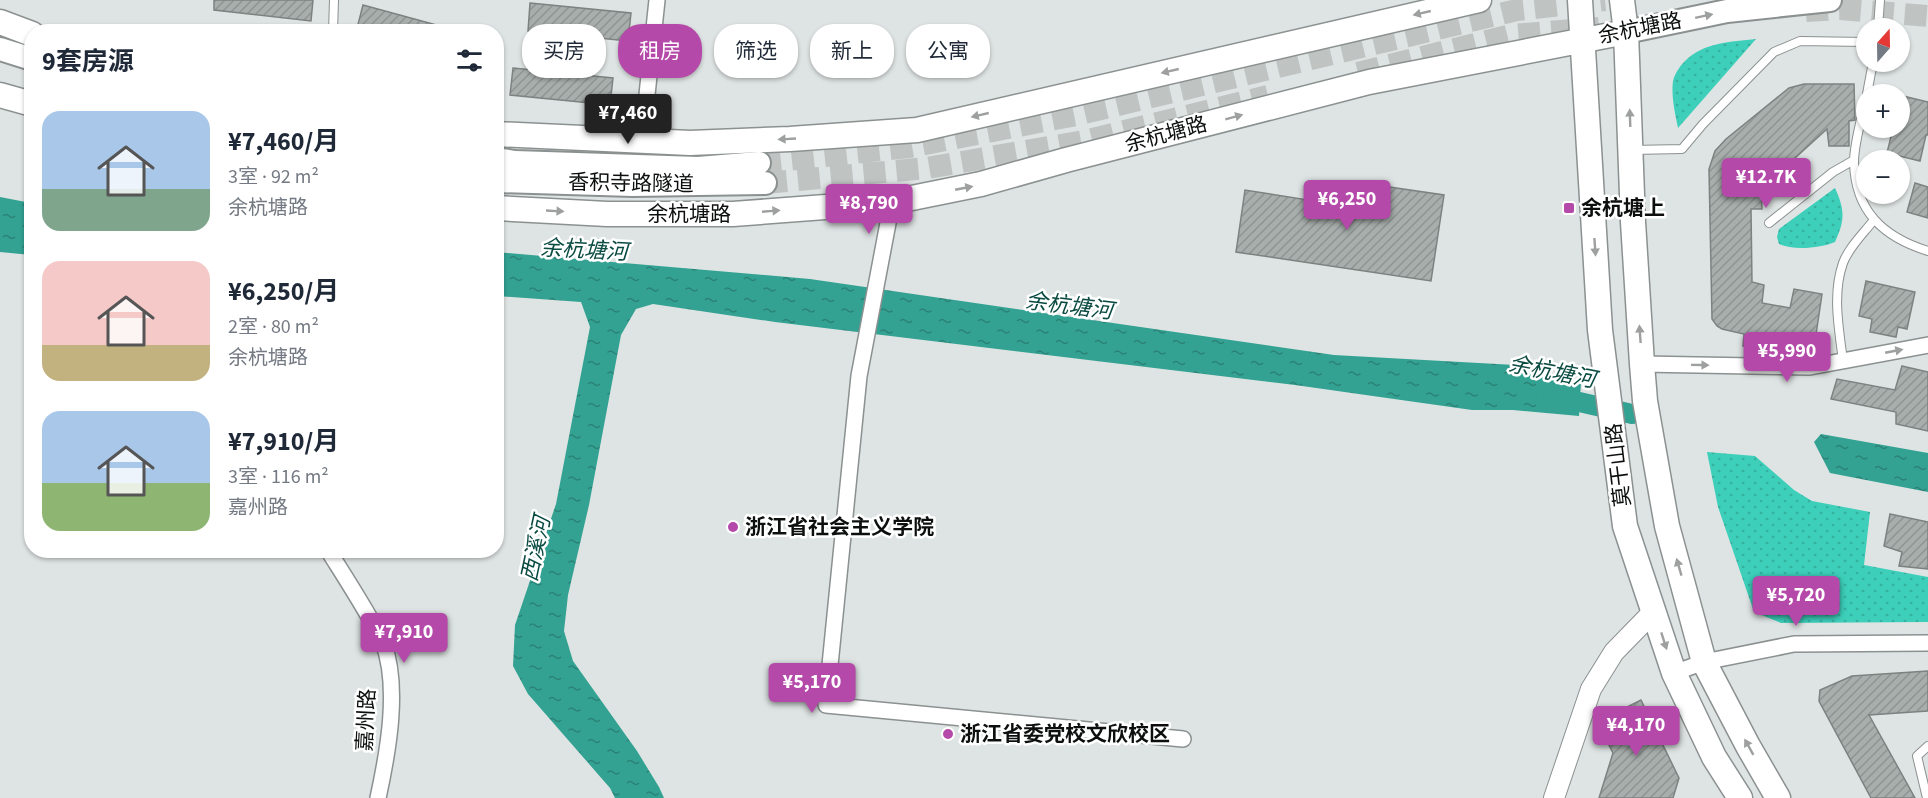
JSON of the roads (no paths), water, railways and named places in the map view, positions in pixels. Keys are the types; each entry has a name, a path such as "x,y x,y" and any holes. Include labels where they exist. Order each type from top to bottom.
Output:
{"main road":[{"path":"504,134 690,144 917,130 1479,0"},
{"name":"莫干山路","path":"1580,0 1600,330 1625,526 1674,673 1714,757 1740,798"},
{"name":"莫干山路","path":"1622,0 1626,32 1633,222 1645,401 1667,526 1704,662 1748,746 1779,798"},
{"name":"余杭塘路","path":"504,208 608,214 733,214 892,202 981,184 1369,81 1626,32 1727,10 1830,0"},
{"path":"0,22 24,31"},
{"path":"0,49 24,56"},
{"path":"0,95 24,102"},
{"name":"香积寺路隧道","path":"504,160 698,168 762,173 633,185 504,181"}],"street":[{"path":"642,142 657,0"},
{"path":"892,202 859,376 826,705 1183,739"},
{"path":"1642,364 1810,368 1928,345"},
{"name":"嘉州路","path":"333,558 383,642 389,673 392,710 378,798"},
{"path":"1554,798 1591,689 1614,652 1654,611"},
{"path":"1674,673 1704,662 1794,644 1928,643"}],"lane":[{"path":"333,24 334,0"},
{"path":"1879,18 1880,0"},
{"path":"1631,150 1682,149 1703,124 1774,52 1800,42 1856,42"},
{"path":"1858,138 1854,160 1857,190 1873,221 1908,244 1928,250"},
{"path":"1769,223 1833,172 1854,160"},
{"path":"1843,361 1837,311 1838,289 1844,262 1855,242 1873,221"},
{"path":"1927,798 1917,756 1928,746"}],"water":[{"path":"0,197 24,202 24,254 0,252"},
{"path":"504,253 810,279 1334,355 1515,365 1581,382 1579,416 1513,410 1472,410 1295,385 775,322 653,304 636,309 621,335 589,505 568,595 564,631 573,661 637,751 664,798 615,798 610,788 528,694 513,666 515,625 556,504 590,327 581,302 504,296"},
{"path":"1821,434 1928,453 1928,492 1830,473 1814,442"}],"waterway":[{"name":"余杭塘河","path":"1553,396 1632,414"}],"tunnel":[{"path":"759,163 909,147 1076,115 1517,10 1605,0"},
{"path":"1806,11 1840,9 1928,16"},
{"path":"1358,73 1511,35 1599,28"},
{"path":"765,183 927,168 1084,141 1268,96"}],"place":[{"name":"余杭塘上","path":"1569,208"},
{"name":"浙江省社会主义学院","path":"733,527"},
{"name":"浙江省委党校文欣校区","path":"948,734"}],"water label":[{"name":"西溪河","path":"536,549"}]}
